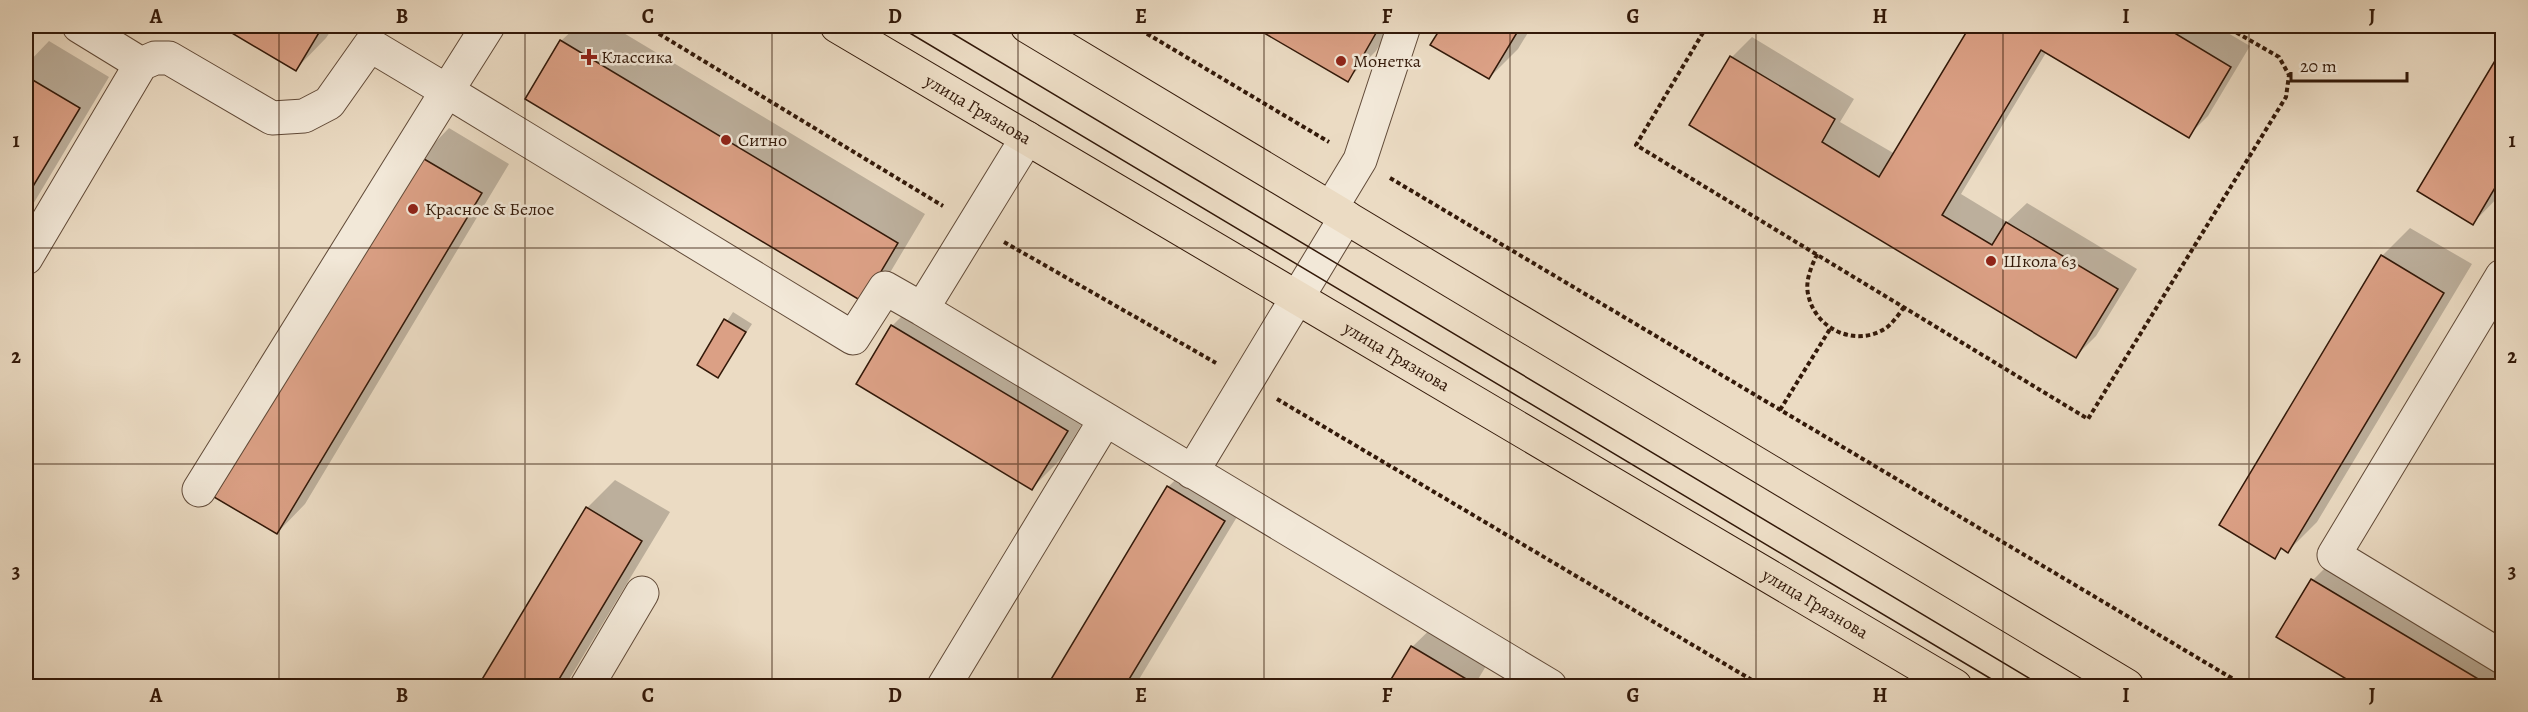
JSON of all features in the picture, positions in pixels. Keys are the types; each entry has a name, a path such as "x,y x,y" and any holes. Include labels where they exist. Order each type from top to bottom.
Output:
{"main road":[{"name":"улица Грязнова","path":"837,26 1955,687"},
{"path":"1027,26 2127,687"}],"lane":[{"path":"79,26 141,64"},
{"path":"199,490 488,26"},
{"path":"1192,472 1297,298 1338,213 1360,160 1404,26"},
{"path":"26,258 141,64 155,58 169,58 272,118 304,116 329,104 370,45 853,338 885,288 1550,687"},
{"path":"922,309 1027,138"},
{"path":"2502,276 2334,555 2502,657"},
{"path":"944,687 1105,420"},
{"path":"587,687 642,593"}],"path":[{"path":"646,26 973,224 1247,381 1762,687"},
{"path":"1134,26 2245,687"},
{"path":"1707,26 1636,145 2088,419 2286,97 2289,75 2279,57 2225,26"},
{"path":"1817,254 1808,277 1808,297 1816,315 1830,329 1849,336 1869,336 1887,327 1904,307"},
{"path":"1780,410 1830,329"}],"building":[{"path":"220,26 323,26 296,71"},
{"path":"1252,26 1380,26 1348,82"},
{"path":"1442,26 1521,26 1489,79 1430,45"},
{"name":"Школа 63","path":"1970,26 2163,26 2231,67 2189,138 2041,50 1942,215 1992,245 2006,222 2118,289 2076,358 1689,125 1730,56 1835,119 1822,142 1879,177"},
{"path":"560,40 898,243 863,302 525,99"},
{"path":"2502,49 2502,176 2473,225 2417,191"},
{"path":"26,76 80,108 26,198"},
{"path":"419,156 482,193 277,534 214,497"},
{"path":"2381,255 2444,293 2288,553 2281,548 2275,559 2219,525"},
{"path":"724,319 746,332 718,378 697,365"},
{"path":"891,325 1068,431 1032,490 856,384"},
{"path":"1167,486 1225,521 1125,686 1047,686"},
{"path":"586,507 642,541 555,686 478,686"},
{"path":"2311,579 2490,686 2358,686 2276,637"},
{"path":"1411,646 1468,680 1464,686 1387,686"}],"tram line":[{"path":"898,26 2003,686"},
{"path":"940,26 2042,686"}],"place":[{"name":"Классика","path":"589,57"},
{"name":"Монетка","path":"1341,61"},
{"name":"Ситно","path":"726,140"},
{"name":"Красное & Белое","path":"413,209"},
{"name":"Школа 63","path":"1991,261"}]}
